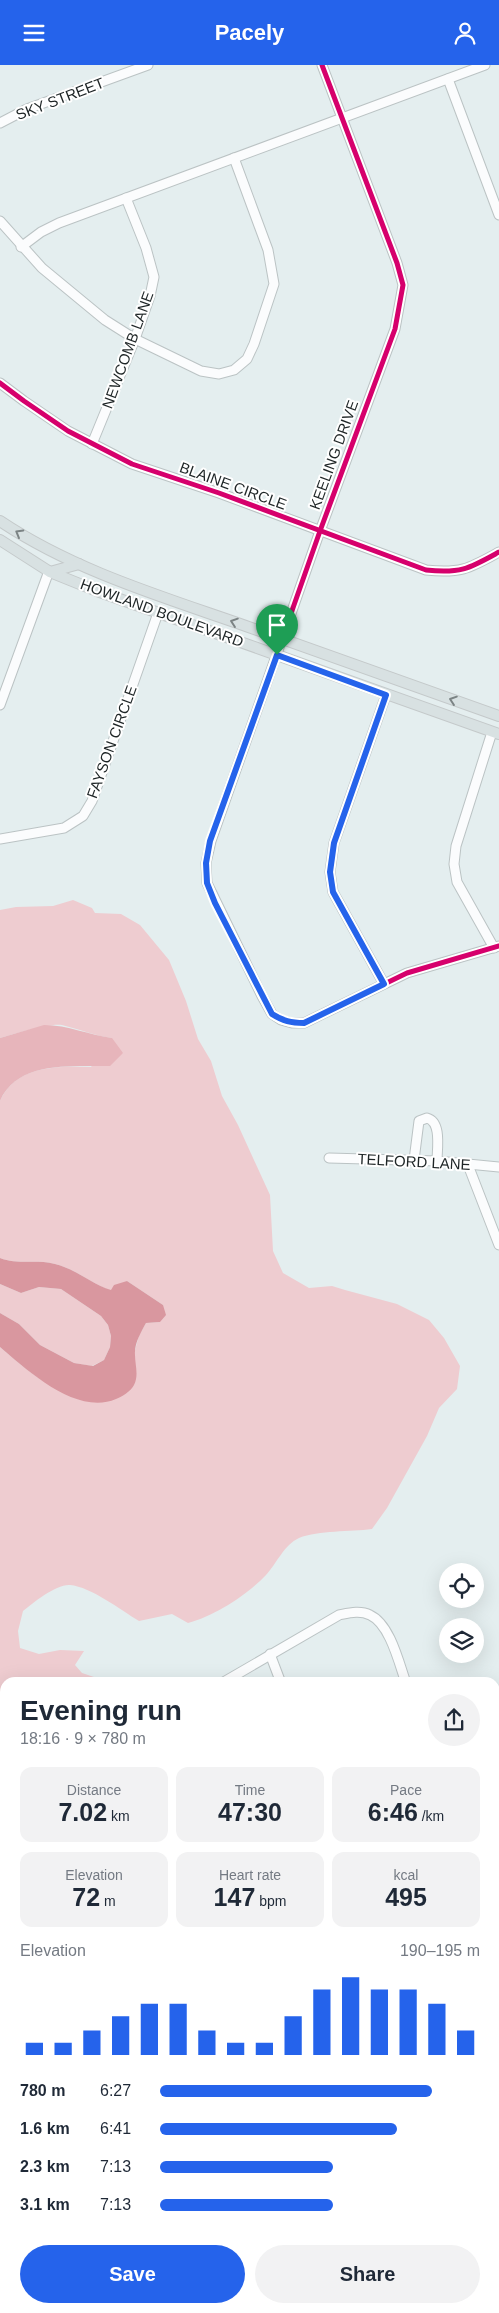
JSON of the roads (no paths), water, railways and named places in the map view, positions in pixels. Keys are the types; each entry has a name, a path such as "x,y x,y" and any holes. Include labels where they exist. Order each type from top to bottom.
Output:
{"main road":[{"name":"HOWLAND BOULEVARD","path":"0,521 48,549 79,564 163,598 499,716"},
{"name":"HOWLAND BOULEVARD","path":"0,540 50,571 158,613 495,733"},
{"path":"26,557 48,549"},
{"path":"50,571 79,564"}],"street":[{"name":"SKY STREET","path":"0,123 28,109 148,65"},
{"name":"KEELING DRIVE","path":"322,65 397,263 403,285 395,329 320,531 210,841 206,863 207,883 272,1014 281,1020 292,1023 304,1023 407,973 496,947"},
{"path":"21,247 40,232 59,223 485,65"},
{"path":"448,79 499,215"},
{"path":"0,221 21,247 42,268 73,295 135,339 201,371 219,374 234,370 247,359 254,344 274,284 268,250 234,158"},
{"name":"NEWCOMB LANE","path":"92,444 135,339 150,296 154,277 146,248 126,198"},
{"name":"BLAINE CIRCLE","path":"0,383 24,401 92,444 132,464 219,493 426,571 450,573 473,566 499,552"},
{"path":"0,705 50,571"},
{"name":"FAYSON CIRCLE","path":"0,839 64,828 83,817 92,801 158,613"},
{"path":"384,984 333,892 330,872 334,843 386,695"},
{"path":"495,733 456,845 454,864 457,882 496,947"},
{"path":"414,1160 419,1121 427,1118 435,1123 437,1128 437,1161"},
{"name":"TELFORD LANE","path":"329,1158 437,1161 499,1167"},
{"path":"468,1165 499,1245"},
{"path":"232,1677 339,1615 357,1612 370,1615 381,1623 388,1633 404,1677"},
{"path":"270,1655 279,1677"}]}
